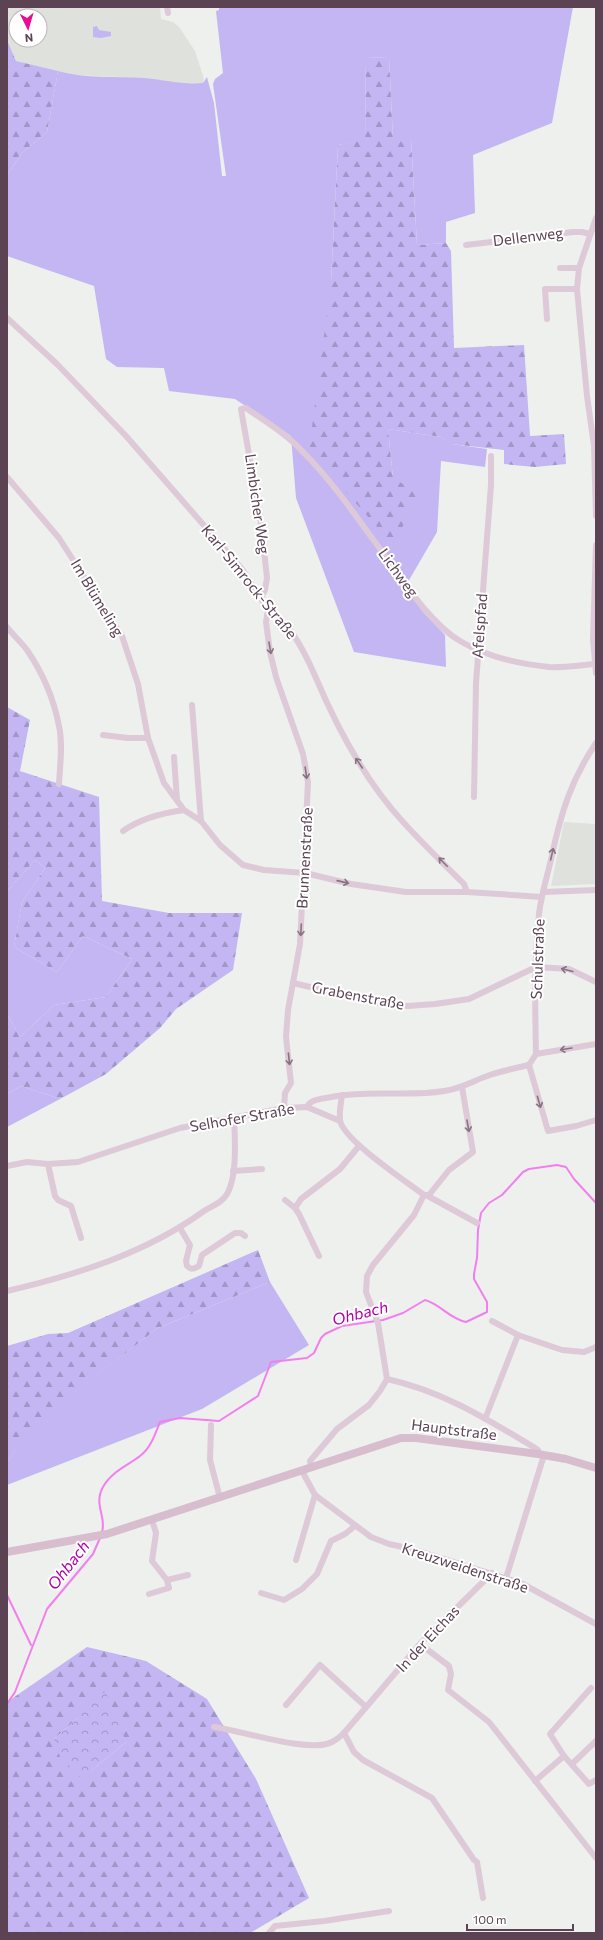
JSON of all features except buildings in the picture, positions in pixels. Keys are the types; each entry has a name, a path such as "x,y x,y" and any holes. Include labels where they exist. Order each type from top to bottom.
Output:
{"main road":[{"name":"Hauptstraße","path":"7,1552 107,1534 311,1467 408,1438 541,1454 566,1459 596,1468"}],"street":[{"name":"Dellenweg","path":"596,218 579,268 577,289 594,435 596,516"},
{"name":"Dellenweg","path":"466,245 573,232 590,234"},
{"path":"560,268 579,268"},
{"path":"547,319 544,289 577,289"},
{"name":"Karl-Simrock-Straße","path":"7,318 46,353 99,407 242,568 268,610 274,613 283,622 300,647 340,731 378,792 403,823 464,884 469,892"},
{"name":"Lichweg","path":"241,409 246,408 288,438 304,452 359,520 426,610 442,627 460,641 479,650 518,662 551,667 595,664"},
{"name":"Limbicher Weg","path":"241,409 261,523 267,578 265,590 261,598"},
{"name":"Afelspfad","path":"474,797 476,683 491,485 491,456"},
{"name":"Im Blümeling","path":"7,477 59,538 122,636 138,684 148,738 164,783 184,810 201,821 220,845 244,865 264,870 304,873 352,884 406,892 469,892 543,895 596,890"},
{"path":"596,545 593,639 596,673"},
{"name":"Brunnenstraße","path":"268,610 266,622 270,652 276,678 303,754 308,782 300,944 288,1010 286,1037 292,1083 285,1093 284,1108"},
{"path":"7,627 27,650 40,672 51,698 59,727 61,748 59,784"},
{"path":"192,705 201,821"},
{"path":"103,735 128,738 148,738"},
{"name":"Schulstraße","path":"536,1054 536,967 539,913 566,800 577,774 596,743"},
{"path":"174,757 177,802"},
{"path":"123,831 132,824 147,818 184,810"},
{"path":"536,967 569,969 596,982"},
{"name":"Grabenstraße","path":"293,982 378,1002 408,1006 436,1004 469,999 536,967"},
{"path":"596,1044 536,1054 529,1065 548,1131 576,1126 596,1120"},
{"name":"Selhofer Straße","path":"7,1166 27,1162 48,1164 78,1162 180,1128 284,1108 307,1108 311,1102 319,1099 342,1095 413,1095 462,1087 496,1073 529,1065"},
{"path":"311,1467 310,1461 337,1429 369,1405 387,1379 378,1321 366,1292 368,1276 373,1264 414,1215 427,1195 449,1170 473,1152 462,1087"},
{"path":"340,1121 342,1095"},
{"path":"307,1108 340,1121 359,1146 427,1195 477,1223"},
{"path":"7,1290 56,1279 89,1268 152,1242 180,1228 224,1199 229,1189 233,1170 234,1118"},
{"path":"295,1208 301,1199 340,1169 359,1146"},
{"path":"48,1164 55,1196 58,1200 66,1202 71,1206 81,1238"},
{"path":"233,1170 262,1169"},
{"path":"285,1200 295,1208 319,1256"},
{"path":"180,1228 190,1245 186,1266 194,1269 199,1266 202,1255 235,1233 245,1236"},
{"path":"492,1321 518,1335 562,1350 584,1352 596,1347"},
{"path":"485,1419 518,1335"},
{"path":"387,1379 414,1385 456,1402 532,1446 541,1454 506,1578"},
{"path":"211,1425 210,1460 220,1498"},
{"name":"Kreuzweidenstraße","path":"302,1471 316,1495 371,1537 389,1544 492,1573 520,1583 595,1620"},
{"path":"296,1560 316,1495"},
{"path":"149,1594 169,1588 167,1580 152,1561 156,1533 152,1520"},
{"path":"261,1593 284,1600 292,1596 317,1574 331,1541 345,1534 355,1526"},
{"name":"In der Eichas","path":"214,1727 286,1742 315,1745 331,1743 344,1733 420,1644 492,1573"},
{"path":"167,1580 188,1575"},
{"path":"420,1644 449,1666 451,1674 448,1690 490,1722 596,1858"},
{"path":"286,1706 320,1665 366,1707"},
{"path":"591,1688 550,1734 564,1756 590,1784 596,1780"},
{"path":"344,1733 354,1752 363,1760 432,1798 474,1860 477,1862 483,1898"},
{"path":"572,1764 596,1741"},
{"path":"535,1781 564,1756"},
{"path":"269,1933 270,1929 275,1926 324,1921 389,1911"}],"shaded area":[{"path":"7,7 160,7 161,19 173,22 179,27 195,51 204,79 203,83 178,84 146,78 75,75 16,61 10,48 48,48 48,8 8,8 8,42"},
{"path":"564,822 596,824 596,884 551,886"}],"green space":[{"path":"219,7 573,7 552,123 473,155 475,213 446,222 446,243 417,245 411,139 393,139 389,57 366,58 365,141 338,145 331,282 393,478 388,429 441,437 452,444 487,449 485,467 441,461 437,532 405,587 424,613 445,635 446,667 354,652 296,498 291,436 235,399 169,391 164,368 117,367 106,359 94,286 7,256 7,175 22,153 47,132 58,71 79,75 145,78 188,83 203,83 207,77 214,103 222,176 226,176 213,84 215,79 223,73 216,11 219,10"},
{"path":"97,26 99,30 111,32 111,36 101,38 93,37 93,27"},
{"path":"7,40 8,48 10,48 16,61 58,71 47,132 22,153 7,175"},
{"path":"389,57 393,139 411,139 417,245 446,243 451,251 454,348 524,345 530,436 564,434 566,464 535,467 504,464 504,450 451,444 441,437 388,429 393,478 420,494 393,545 309,450 331,282 338,145 365,140 366,58"},
{"path":"7,707 30,720 20,771 99,797 102,901 169,913 242,913 233,970 176,1009 160,1028 106,1074 60,1099 21,1086 7,1094 7,1014 20,1037 54,1005 106,997 132,959 83,936 57,972 14,947 22,902 45,868 35,860 7,891"},
{"path":"35,860 45,868 22,902 14,947 57,972 83,936 132,959 106,997 54,1005 20,1037 7,1014 7,891"},
{"path":"21,1086 60,1099 7,1127 7,1094"},
{"path":"258,1250 270,1282 158,1328 36,1422 7,1462 7,1346 48,1334 68,1333"},
{"path":"270,1282 309,1345 202,1409 7,1485 7,1462 35,1422 158,1328"},
{"path":"87,1647 146,1661 207,1699 256,1779 309,1898 250,1933 7,1933 7,1702","holes":["79,1717 126,1742 91,1771 54,1739"]},
{"path":"105,1692 126,1742 91,1771 84,1781 60,1757 54,1739 79,1717 75,1711"}],"waterway":[{"name":"Ohbach","path":"102,1532 103,1521 99,1500 103,1487 110,1477 144,1453 160,1422 180,1418 219,1421 258,1396 271,1362 307,1358 314,1353 321,1338 325,1334 342,1326 383,1320 403,1313 425,1300 455,1318 466,1322 487,1312 487,1302 474,1279 481,1213 489,1203 502,1195 523,1172 529,1169 557,1165 566,1167 574,1179 596,1203"},
{"name":"Ohbach","path":"7,1704 15,1692 47,1609 93,1554 100,1538"},
{"path":"7,1595 31,1645"}]}
